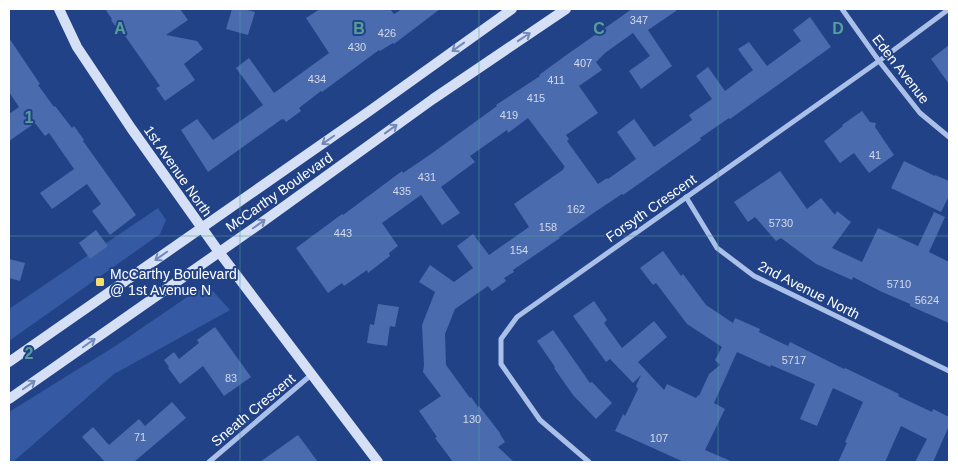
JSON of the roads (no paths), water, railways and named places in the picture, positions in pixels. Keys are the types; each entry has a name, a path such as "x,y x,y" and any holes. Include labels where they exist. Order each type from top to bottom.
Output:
{"main road":[{"name":"1st Avenue North","path":"59,9 77,47 201,228 378,462"},
{"name":"McCarthy Boulevard","path":"9,362 368,112 512,9"},
{"name":"McCarthy Boulevard","path":"9,399 434,99 566,9"}],"street":[{"name":"Eden Avenue","path":"842,9 879,61 920,113 949,137"},
{"name":"Forsyth Crescent","path":"589,462 540,420 501,364 501,340 517,317 879,61 949,9"},
{"name":"2nd Avenue North","path":"686,197 717,248 754,276 949,371"},
{"name":"Sneath Crescent","path":"208,462 311,375"}],"place":[{"name":"McCarthy Boulevard @ 1st Avenue N","path":"100,282"}]}
